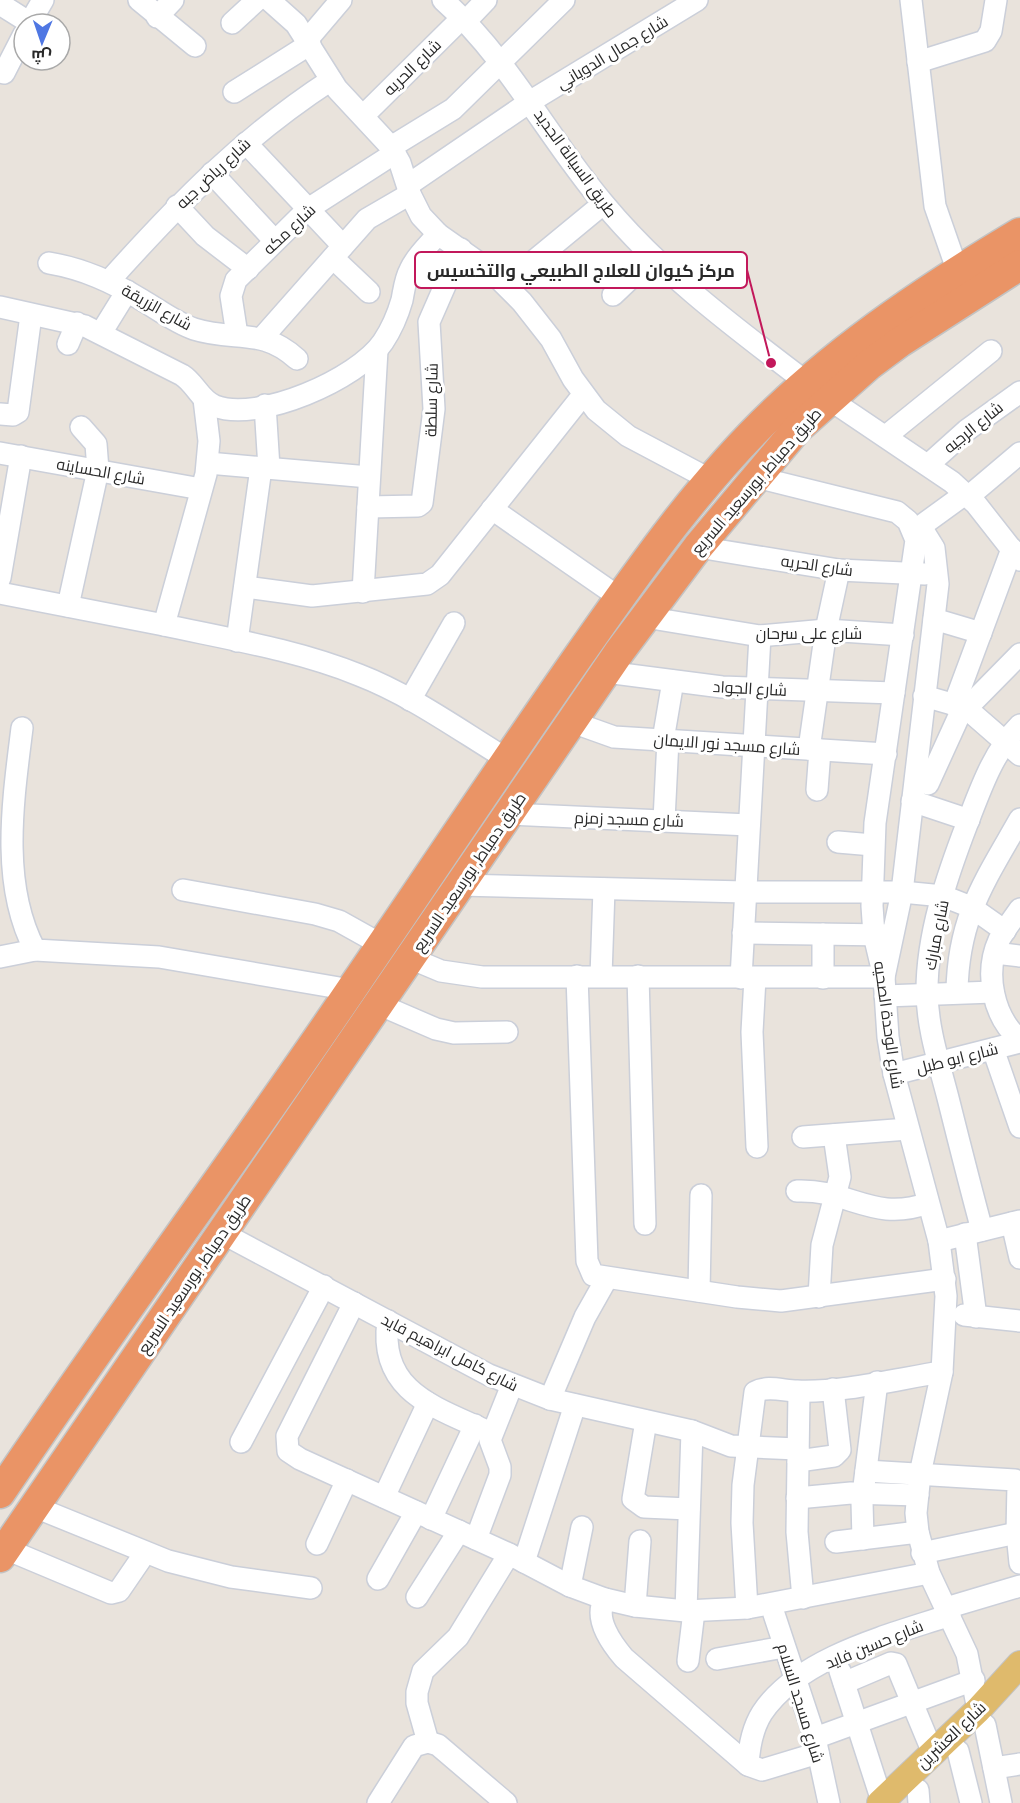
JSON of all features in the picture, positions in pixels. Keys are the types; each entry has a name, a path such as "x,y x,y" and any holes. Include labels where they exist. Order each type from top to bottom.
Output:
{"highway":[{"name":"طريق دمياط, بورسعيد السريع","path":"3,1553 606,672 698,546 797,429 818,390 883,321 958,272 1016,251"},
{"name":"طريق دمياط, بورسعيد السريع","path":"0,1492 351,990 507,759 614,606 644,564 711,480 771,414 818,390 900,342 1016,251"},
{"path":"644,564 670,583"},
{"path":"614,606 639,625"}],"main road":[{"name":"شارع العشرين","path":"901,1800 958,1752 1020,1664"},
{"name":"شارع العشرين","path":"901,1800 933,1753 1020,1688"}],"street":[{"path":"140,0 157,17 195,46"},
{"path":"157,17 173,0"},
{"path":"232,23 268,0 296,24 331,80 393,150 421,216 438,234 506,284 537,320 583,395 611,424 628,436 711,480"},
{"path":"234,92 308,42 341,0"},
{"name":"طريق السيالة الجديد","path":"443,0 502,63 531,101 572,164 603,204 653,258 700,301 818,390 928,465 967,496 1016,554"},
{"name":"شارع الحريه","path":"363,116 486,0"},
{"name":"شارع مكه","path":"237,335 231,291 274,240 308,209 445,116 502,63 564,0"},
{"name":"شارع جمال الدوياني","path":"262,339 373,214 531,101 697,0"},
{"path":"911,0 935,206 958,272"},
{"path":"918,62 985,41 991,31 996,0"},
{"path":"0,4 12,14"},
{"path":"4,73 12,58"},
{"name":"شارع رياض جبه","path":"101,333 118,286 177,206 280,114 331,80"},
{"path":"246,143 308,209 369,292"},
{"path":"212,173 274,240"},
{"path":"506,284 603,204"},
{"path":"177,206 205,236 248,269"},
{"path":"363,592 377,350 398,310 410,270 438,234"},
{"name":"شارع سلطة","path":"368,507 418,506 422,503 434,409 429,322 461,249"},
{"path":"613,296 653,258"},
{"name":"شارع الزريقة","path":"49,263 90,273 194,328 277,343 297,359"},
{"path":"0,307 77,323 101,333 187,378 204,399 222,408 265,405 298,398 330,384 377,350"},
{"path":"0,414 13,415 18,412 31,315"},
{"path":"68,344 77,323"},
{"path":"886,436 991,351"},
{"name":"شارع الرجيه","path":"928,465 967,430 1020,392"},
{"path":"245,587 312,596 420,587 434,580 583,395"},
{"path":"164,625 208,463 204,399"},
{"path":"237,641 265,468 265,405"},
{"path":"68,606 98,470 96,444 81,427"},
{"name":"شارع الحساينه","path":"0,453 201,489"},
{"path":"0,578 21,456"},
{"path":"918,529 1018,459"},
{"path":"208,463 369,477"},
{"path":"743,933 884,935 902,892 934,619 937,573 934,548 918,529 897,512 756,477"},
{"path":"492,508 614,606"},
{"name":"شارع الوحدة الصحيه","path":"918,529 873,845 871,891 884,935 884,987 894,1074 939,1240 945,1279 947,1314 942,1372 919,1485 918,1532 929,1573 967,1654 1001,1803"},
{"name":"شارع الحريه","path":"698,546 839,570 913,575 937,573"},
{"path":"928,784 960,707 981,633 1016,554"},
{"path":"817,790 816,691 839,570"},
{"path":"0,593 164,625 330,664 360,675 410,700 507,759"},
{"path":"934,619 981,633"},
{"path":"410,700 454,623"},
{"name":"شارع على سرحان","path":"639,625 760,636 826,630 903,635"},
{"path":"757,1147 752,1032 743,933 760,636"},
{"path":"960,707 1020,654"},
{"name":"شارع الجواد","path":"606,672 673,681 757,688 894,693"},
{"path":"664,820 665,740 673,681"},
{"path":"924,696 960,707 1020,755"},
{"name":"شارع مسجد نور الايمان","path":"572,722 590,731 614,737 886,754"},
{"name":"شارع مبارك","path":"976,1317 973,1232 927,993 928,964 943,896 969,820 1004,741 1020,725"},
{"path":"22,728 11,815 9,862 19,917 35,950"},
{"path":"912,801 969,820"},
{"name":"شارع مسجد زمزم","path":"509,814 749,825"},
{"path":"957,992 963,934 971,907 1020,819"},
{"path":"838,842 873,845"},
{"path":"460,885 745,892 902,892 943,896 971,907 1005,931"},
{"path":"601,976 604,889"},
{"path":"183,890 315,914 339,921 382,945"},
{"path":"1020,909 1005,931 995,953 993,992 999,1014 1020,1041"},
{"path":"823,934 823,978"},
{"path":"0,957 35,950 159,957 351,990"},
{"path":"995,953 1019,954"},
{"path":"410,958 441,970 471,976 823,978 927,993 993,992"},
{"path":"577,976 587,1261 593,1275 759,1300 819,1297 945,1279"},
{"path":"639,976 645,1224"},
{"path":"378,1004 436,1029 454,1033 507,1032"},
{"name":"شارع ابو طبل","path":"894,1074 1020,1041"},
{"path":"993,1049 1020,1127"},
{"path":"803,1137 908,1130"},
{"path":"819,1297 826,1220 837,1195 840,1177 834,1135"},
{"path":"797,1191 837,1195 861,1205 888,1210 915,1208 928,1203"},
{"path":"699,1291 701,1195"},
{"path":"939,1240 1016,1222 1020,1258"},
{"name":"شارع كامل ابراهيم فايد","path":"222,1233 512,1385 575,1406 692,1431 723,1444 798,1455 834,1456 840,1450 832,1389"},
{"path":"550,1399 585,1317 606,1278"},
{"path":"241,1442 324,1286"},
{"path":"354,1303 289,1430 286,1447 294,1457 468,1535 570,1586 605,1599 635,1606 690,1611 747,1608 929,1573"},
{"path":"947,1314 1020,1321"},
{"path":"388,1321 387,1349 393,1369 405,1387 428,1403 483,1429 498,1460 500,1474 468,1535 417,1597"},
{"path":"296,1338 326,1354"},
{"path":"747,1608 742,1523 747,1448 755,1392 763,1389 799,1392 832,1389 942,1372"},
{"path":"862,1539 863,1493 877,1382"},
{"path":"378,1579 512,1385"},
{"path":"799,1392 798,1565 803,1598"},
{"path":"384,1497 428,1403"},
{"path":"428,1742 417,1703 417,1692 423,1671 458,1637 517,1558 575,1406"},
{"path":"646,1421 633,1499 644,1507 689,1509"},
{"path":"688,1660 692,1431"},
{"path":"866,1472 919,1485"},
{"path":"317,1544 347,1480"},
{"path":"797,1498 863,1493 919,1485 1017,1481 1017,1533 1020,1560"},
{"path":"35,1506 145,1553 231,1577 311,1588"},
{"path":"570,1586 582,1527"},
{"path":"836,1542 918,1532"},
{"path":"922,1553 1017,1533"},
{"path":"635,1606 640,1541"},
{"path":"3,1553 111,1593 119,1591 145,1553"},
{"name":"شارع حسين فايد","path":"748,1765 749,1748 761,1715 771,1701 795,1680 835,1657 878,1639 1020,1586"},
{"path":"605,1599 602,1603 604,1627 612,1643 624,1658 748,1765 762,1770 816,1745 856,1722 974,1680"},
{"name":"شارع مسجد السلام","path":"771,1605 816,1745 829,1803"},
{"path":"717,1659 784,1647"},
{"path":"835,1657 856,1722 901,1800"},
{"path":"844,1683 894,1663 933,1753"},
{"path":"378,1803 414,1746 428,1742 438,1745 506,1803"},
{"path":"958,1752 971,1803"},
{"path":"994,1768 1020,1764"}],"place":[{"name":"مركز كيوان للعلاج الطبيعي والتخسيس","path":"771,363"}]}
